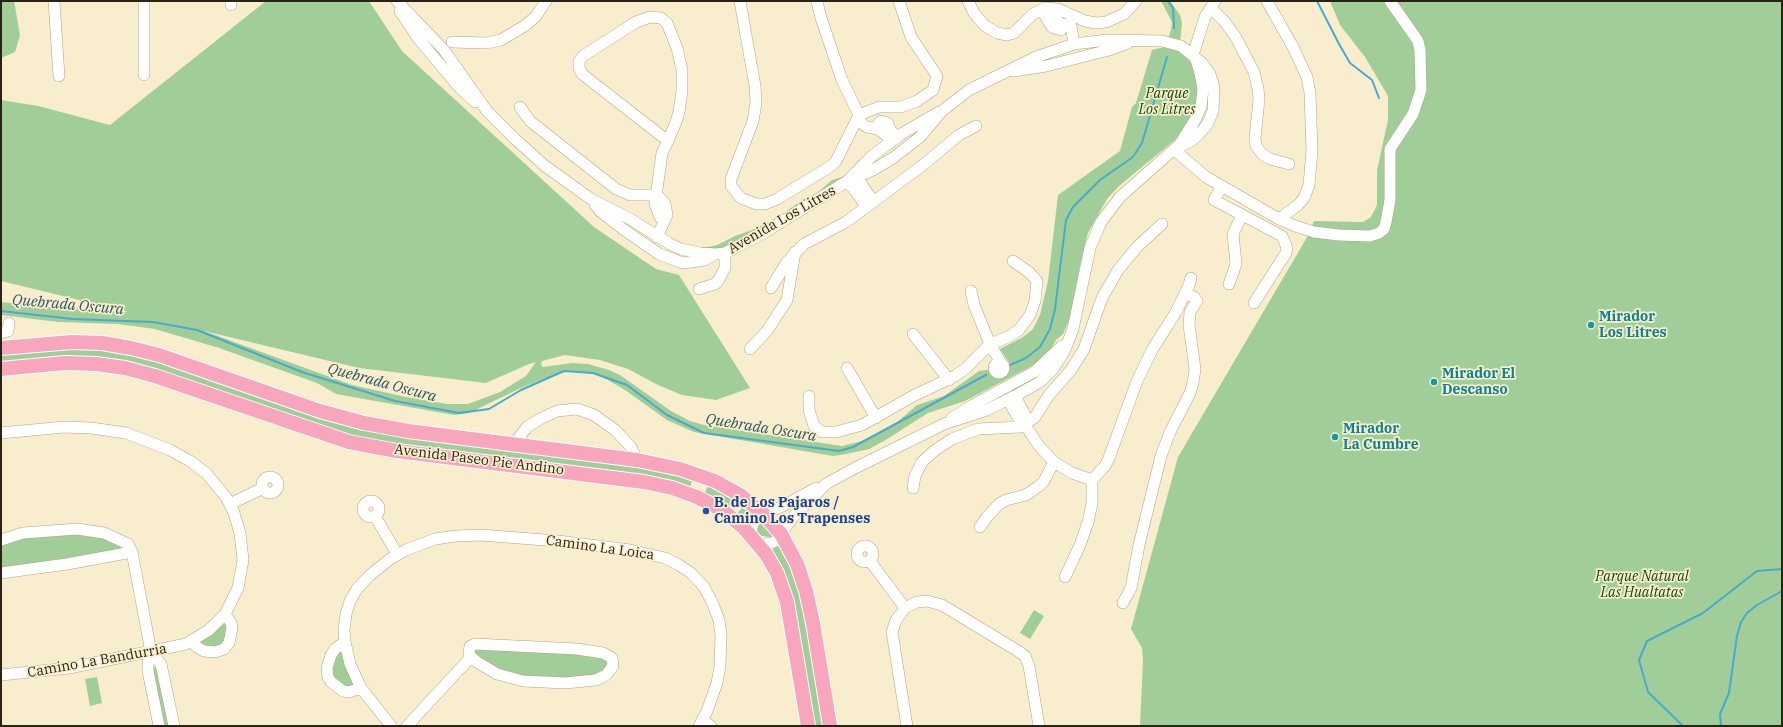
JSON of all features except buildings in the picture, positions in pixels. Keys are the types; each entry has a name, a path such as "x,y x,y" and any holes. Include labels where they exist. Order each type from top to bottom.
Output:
{"main road":[{"name":"Avenida Paseo Pie Andino","path":"1,348 72,342 102,343 131,348 159,355 320,411 364,423 408,431 637,460 680,469 706,478 736,492 763,514 781,534 797,564 806,591 830,726"},
{"name":"Avenida Paseo Pie Andino","path":"1,369 65,363 96,364 124,368 156,376 349,442 398,450 644,482 672,488 698,497 722,510 750,534 777,573 787,602 808,726"},
{"path":"698,497 699,486 706,478"}],"street":[{"path":"54,1 59,76"},
{"path":"144,1 144,75"},
{"name":"Avenida Los Litres","path":"396,1 412,22 444,50 462,83"},
{"path":"444,50 452,42 487,43 501,40 526,25 536,16 546,1"},
{"path":"740,1 755,86 756,103 753,121 731,179 732,186 736,193 748,202 756,204 765,204 777,199 836,161 859,115 879,107 901,107 917,101 933,90 937,80 936,76 911,37 899,1"},
{"path":"817,1 821,18 842,80 859,115 861,123 867,127 878,126 881,121 886,121 893,140"},
{"path":"968,1 974,13 984,25 997,33 1007,35 1014,33 1045,4"},
{"path":"1045,4 1085,21 1096,23 1106,22 1124,14 1136,1"},
{"path":"1267,1 1293,47 1304,71 1310,93 1312,150 1309,185 1304,198 1298,205 1279,219"},
{"path":"1175,149 1206,177 1279,219 1295,226 1314,232 1339,235 1370,236 1379,233 1384,229 1390,200 1390,149 1413,114 1421,90 1420,50 1418,41 1390,1"},
{"path":"1045,4 1061,28 1067,24 1071,26 1071,45"},
{"path":"750,534 756,520 763,514 784,506 855,468 944,424 987,410 1012,398 1058,362 1075,322 1090,248 1101,222 1120,197 1175,149 1192,127 1200,106 1202,86 1200,73 1194,56 1205,17 1213,5 1235,36 1254,72 1259,99 1255,138 1256,146 1262,154 1270,159 1289,164"},
{"path":"657,236 664,219 660,217 655,207 662,153 668,141 679,112 682,91 682,70 677,48 667,23 661,18 650,17 636,22 583,56 579,61 579,68 582,74 668,141"},
{"name":"Avenida Los Litres","path":"412,22 417,37 487,111 529,153 559,177 590,199 630,219 681,249 720,253"},
{"name":"Avenida Los Litres","path":"846,182 859,177 893,140 917,124 942,111 969,90 1004,73 1037,62 1108,45 1154,40 1170,42 1181,46 1194,56"},
{"name":"Avenida Los Litres","path":"1037,62 1071,45 1108,45"},
{"path":"520,107 530,121 616,189 630,195 657,195"},
{"name":"Avenida Los Litres","path":"590,199 601,212 659,254 683,263 704,260 795,215 870,166 893,158 925,132 942,111"},
{"path":"917,124 921,125 925,132"},
{"path":"771,288 787,262 804,244 831,231 927,162 959,136 976,126"},
{"path":"859,177 870,204"},
{"path":"846,182 870,204"},
{"path":"1222,186 1214,200 1282,236 1287,248 1286,253 1254,304"},
{"path":"1229,284 1236,264 1233,234 1242,215"},
{"path":"623,229 622,223 630,219"},
{"path":"913,488 915,476 922,462 934,451 952,439 978,429 1016,428 1025,425 1038,414 1049,395 1071,370 1080,356 1090,337 1102,298 1118,270 1137,247 1162,224"},
{"path":"691,250 694,255 694,259 691,262"},
{"path":"750,349 775,320 787,300 795,252"},
{"path":"699,289 715,284 718,281 724,268 720,253"},
{"path":"809,396 809,410 816,428 822,432 836,432 852,429 876,418 913,396 949,380 966,368 990,344 1008,337 1019,330 1030,316 1035,301 1037,288 1035,278 1013,262"},
{"path":"1065,577 1088,522 1092,504 1092,480 1105,466 1109,458 1139,376 1185,294 1191,278"},
{"path":"970,291 974,305 1007,387"},
{"path":"1123,603 1131,588 1155,477 1163,450 1170,432 1190,394 1194,382 1194,364 1189,325 1190,314 1197,302 1194,297 1185,294"},
{"path":"1,333 8,331 9,323"},
{"path":"913,334 949,380"},
{"path":"847,368 876,418"},
{"path":"944,424 960,412 984,398 1007,387 1037,377"},
{"path":"984,398 984,405 987,410"},
{"path":"1012,398 1025,415 1025,425 1039,446 1054,462 1072,473 1092,480"},
{"name":"Avenida Paseo Pie Andino","path":"514,444 527,428 540,419 558,411 577,409 594,415 615,430 631,447 637,460"},
{"name":"Camino La Bandurria","path":"1,433 78,427 114,431 136,436 170,450 199,468 217,484 230,504 240,533 243,552 243,569 236,595 225,614 209,630 191,641 179,646 69,668 1,675"},
{"path":"980,527 987,516 999,504 1006,500 1026,495 1039,486 1044,481 1054,462"},
{"path":"759,545 774,542 793,517 826,484"},
{"path":"230,504 263,488"},
{"path":"784,506 790,510 793,517"},
{"path":"375,516 397,554"},
{"path":"1,540 15,534 66,529 104,533 123,540 128,544 132,552 151,652 148,662 148,671 159,726"},
{"name":"Camino La Loica","path":"391,726 361,688 352,668 345,642 346,614 353,595 369,576 397,554 415,545 435,539 480,535 558,540 651,554 671,560 691,573 704,587 712,602 719,620 721,642 719,674 704,724"},
{"path":"1,573 67,564 132,552"},
{"path":"870,561 906,608"},
{"path":"907,726 892,638 896,620 906,608 922,602 937,603 1022,653 1029,666 1039,726"},
{"path":"191,641 204,651 215,652 224,649 229,643 232,628 231,623 225,614"},
{"path":"345,642 335,649 331,655 328,668 328,677 331,682 343,691 349,692 361,688"},
{"path":"407,726 471,657 470,648 475,644 594,651 610,656 613,663 608,673 599,679 565,684 515,680 482,666 471,657"},
{"path":"151,652 159,660 163,669 174,726"}],"green space":[{"path":"1,1 14,1 20,35 15,52 1,58"},
{"name":"Parque Los Litres","path":"266,1 369,1 402,51 594,227 656,269 679,275 750,388 716,400 682,395 658,385 628,369 600,360 565,355 542,361 541,365 543,367 572,363 588,364 609,370 620,375 671,411 690,421 704,425 842,446 862,441 895,424 917,405 944,396 979,371 1010,364 1000,349 1023,337 1033,329 1040,315 1048,281 1058,195 1120,151 1132,107 1136,103 1152,50 1165,47 1172,22 1161,1 1170,1 1180,15 1182,23 1179,52 1193,64 1199,79 1196,108 1181,135 1119,186 1107,199 1088,233 1070,318 1063,334 1056,340 1051,349 1035,364 1026,369 965,401 928,413 869,449 833,456 694,432 667,420 625,390 594,374 570,371 559,373 523,387 469,413 454,415 336,394 317,383 219,348 155,329 118,324 58,322 1,315 1,302 57,308 129,312 1,281 1,100 38,106 110,125","holes":["204,331 359,368 486,383 536,362 526,376 500,392 468,404 447,404 352,385"]},
{"name":"Parque Natural Las Hualtatas","path":"1330,1 1782,1 1782,726 1140,726 1143,661 1142,648 1131,629 1178,457 1306,239 1314,221 1363,222 1371,217 1377,205 1377,170 1388,120 1388,96 1365,57 1340,25"},
{"path":"869,155 849,175 782,216 721,249 700,250 679,243 693,247 708,247 717,245 735,236 755,229 780,216 802,200 817,193 832,180 842,177 859,160"},
{"path":"101,347 150,357 322,416 639,464 693,478 689,490 349,437 165,375 1,365 1,352"},
{"path":"709,484 735,496 730,505 735,509 733,513 704,495"},
{"path":"739,499 754,511 750,514 746,523 736,515 742,508 736,504"},
{"path":"763,521 773,535 771,537 761,536 758,533 758,524"},
{"path":"67,533 99,536 120,544 121,548 118,550 59,562 1,569 1,544 13,539"},
{"path":"782,544 799,579 825,726 812,726 768,549 773,549"},
{"path":"1034,610 1044,616 1030,639 1020,633"},
{"path":"224,622 229,624 224,644 209,648 199,643"},
{"path":"474,649 583,654 608,659 609,666 595,676 532,679 492,668 475,655"},
{"path":"341,650 346,668 355,685 346,689 333,680 330,670 337,654"},
{"path":"156,667 159,669 170,726 163,726 152,670"},
{"path":"97,677 102,703 90,706 85,679"}],"waterway":[{"name":"Quebrada Oscura","path":"1168,1 1173,8 1174,28"},
{"path":"1317,1 1350,63 1372,80 1379,98"},
{"name":"Quebrada Oscura","path":"1010,365 1026,358 1040,347 1050,329 1055,309 1066,220 1073,207 1100,180 1133,157 1142,143 1167,57"},
{"name":"Quebrada Oscura","path":"1,311 73,319 153,322 197,330 302,372 395,401 459,413 489,409 521,390 564,371 593,373 627,385 667,415 704,433 839,451 853,447 986,375"},
{"path":"1683,726 1648,692 1639,660 1647,641 1703,613 1757,571 1782,569"},
{"path":"1721,726 1720,714 1729,693 1737,636 1741,622 1747,613 1757,605 1782,591"}],"place":[{"name":"Mirador Los Litres","path":"1591,325"},
{"name":"Mirador El Descanso","path":"1434,382"},
{"name":"Mirador La Cumbre","path":"1335,437"},
{"name":"B. de Los Pajaros / Camino Los Trapenses","path":"706,511"}]}
